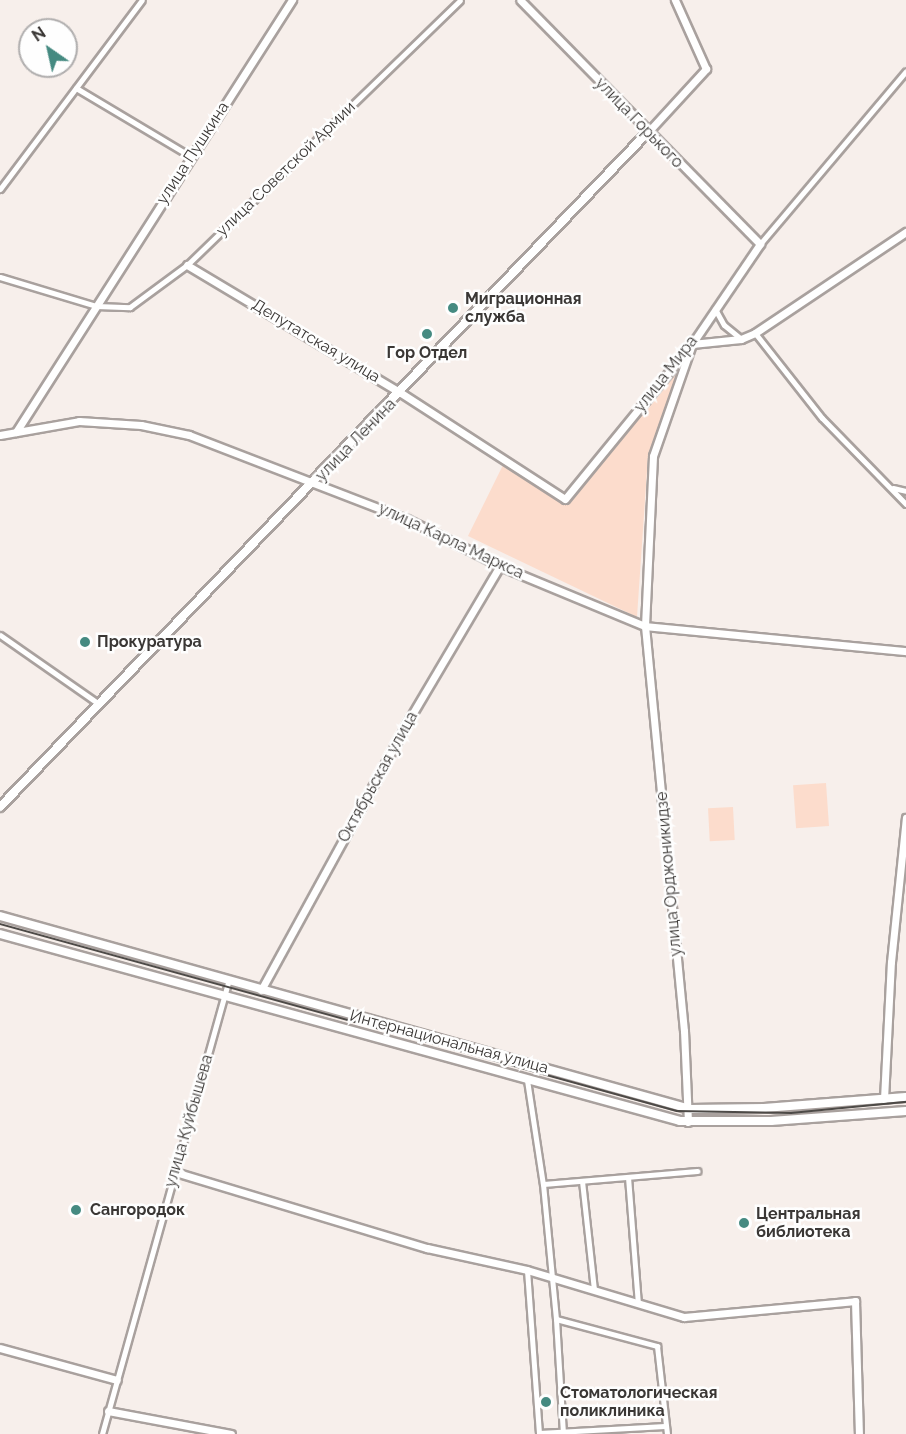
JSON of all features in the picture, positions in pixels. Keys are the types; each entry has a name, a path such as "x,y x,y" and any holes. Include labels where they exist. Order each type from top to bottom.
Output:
{"main road":[{"name":"улица Ленина","path":"0,807 315,483 648,132"},
{"name":"Интернациональная улица","path":"0,916 228,982 690,1109 764,1108 906,1097"},
{"name":"Интернациональная улица","path":"0,934 527,1080 688,1122 771,1121 906,1111"},
{"path":"884,1099 884,1113"}],"street":[{"path":"0,189 141,0"},
{"name":"улица Пушкина","path":"16,432 190,156 292,0"},
{"name":"улица Советской Армии","path":"0,278 96,306 130,307 187,265 460,0"},
{"name":"улица Горького","path":"520,0 760,244"},
{"name":"улица Ленина","path":"648,132 706,69 675,0"},
{"path":"760,244 906,71"},
{"path":"16,432 190,156 76,88"},
{"path":"692,344 741,339 755,333 906,232"},
{"name":"улица Мира","path":"565,499 692,344 760,244"},
{"name":"Депутатская улица","path":"187,265 401,393 565,499"},
{"path":"714,309 724,325 741,339"},
{"path":"755,333 822,418 906,504"},
{"name":"улица Орджоникидзе","path":"688,1122 690,1109 645,626 653,456 692,344"},
{"name":"улица Карла Маркса","path":"0,435 79,421 141,425 189,435 407,519 500,566 645,626 906,651"},
{"path":"891,487 906,491"},
{"name":"Октябрьская улица","path":"261,990 407,723 500,566"},
{"path":"0,635 99,704"},
{"path":"884,1099 906,818"},
{"name":"улица Куйбышева","path":"102,1434 228,982"},
{"path":"527,1080 543,1184 563,1433"},
{"path":"543,1184 697,1171"},
{"path":"175,1172 427,1248 527,1270 684,1317 855,1301 859,1434"},
{"path":"628,1178 638,1303"},
{"path":"582,1181 594,1290"},
{"path":"527,1270 539,1433 665,1426"},
{"path":"555,1319 657,1346 667,1434"},
{"path":"0,1348 117,1380"},
{"path":"108,1411 231,1434"}],"shaded area":[{"path":"673,370 680,375 648,456 637,617 468,536 503,465 566,505"},
{"path":"826,783 829,826 796,828 793,785"},
{"path":"733,807 735,840 710,841 708,808"}],"tram line":[{"path":"0,924 677,1111 791,1113 906,1102"}],"place":[{"name":"Миграционная служба","path":"453,308"},
{"name":"Гор Отдел","path":"427,334"},
{"name":"Прокуратура","path":"85,642"},
{"name":"Сангородок","path":"76,1210"},
{"name":"Центральная библиотека","path":"744,1223"},
{"name":"Стоматологическая поликлиника","path":"546,1402"}]}
